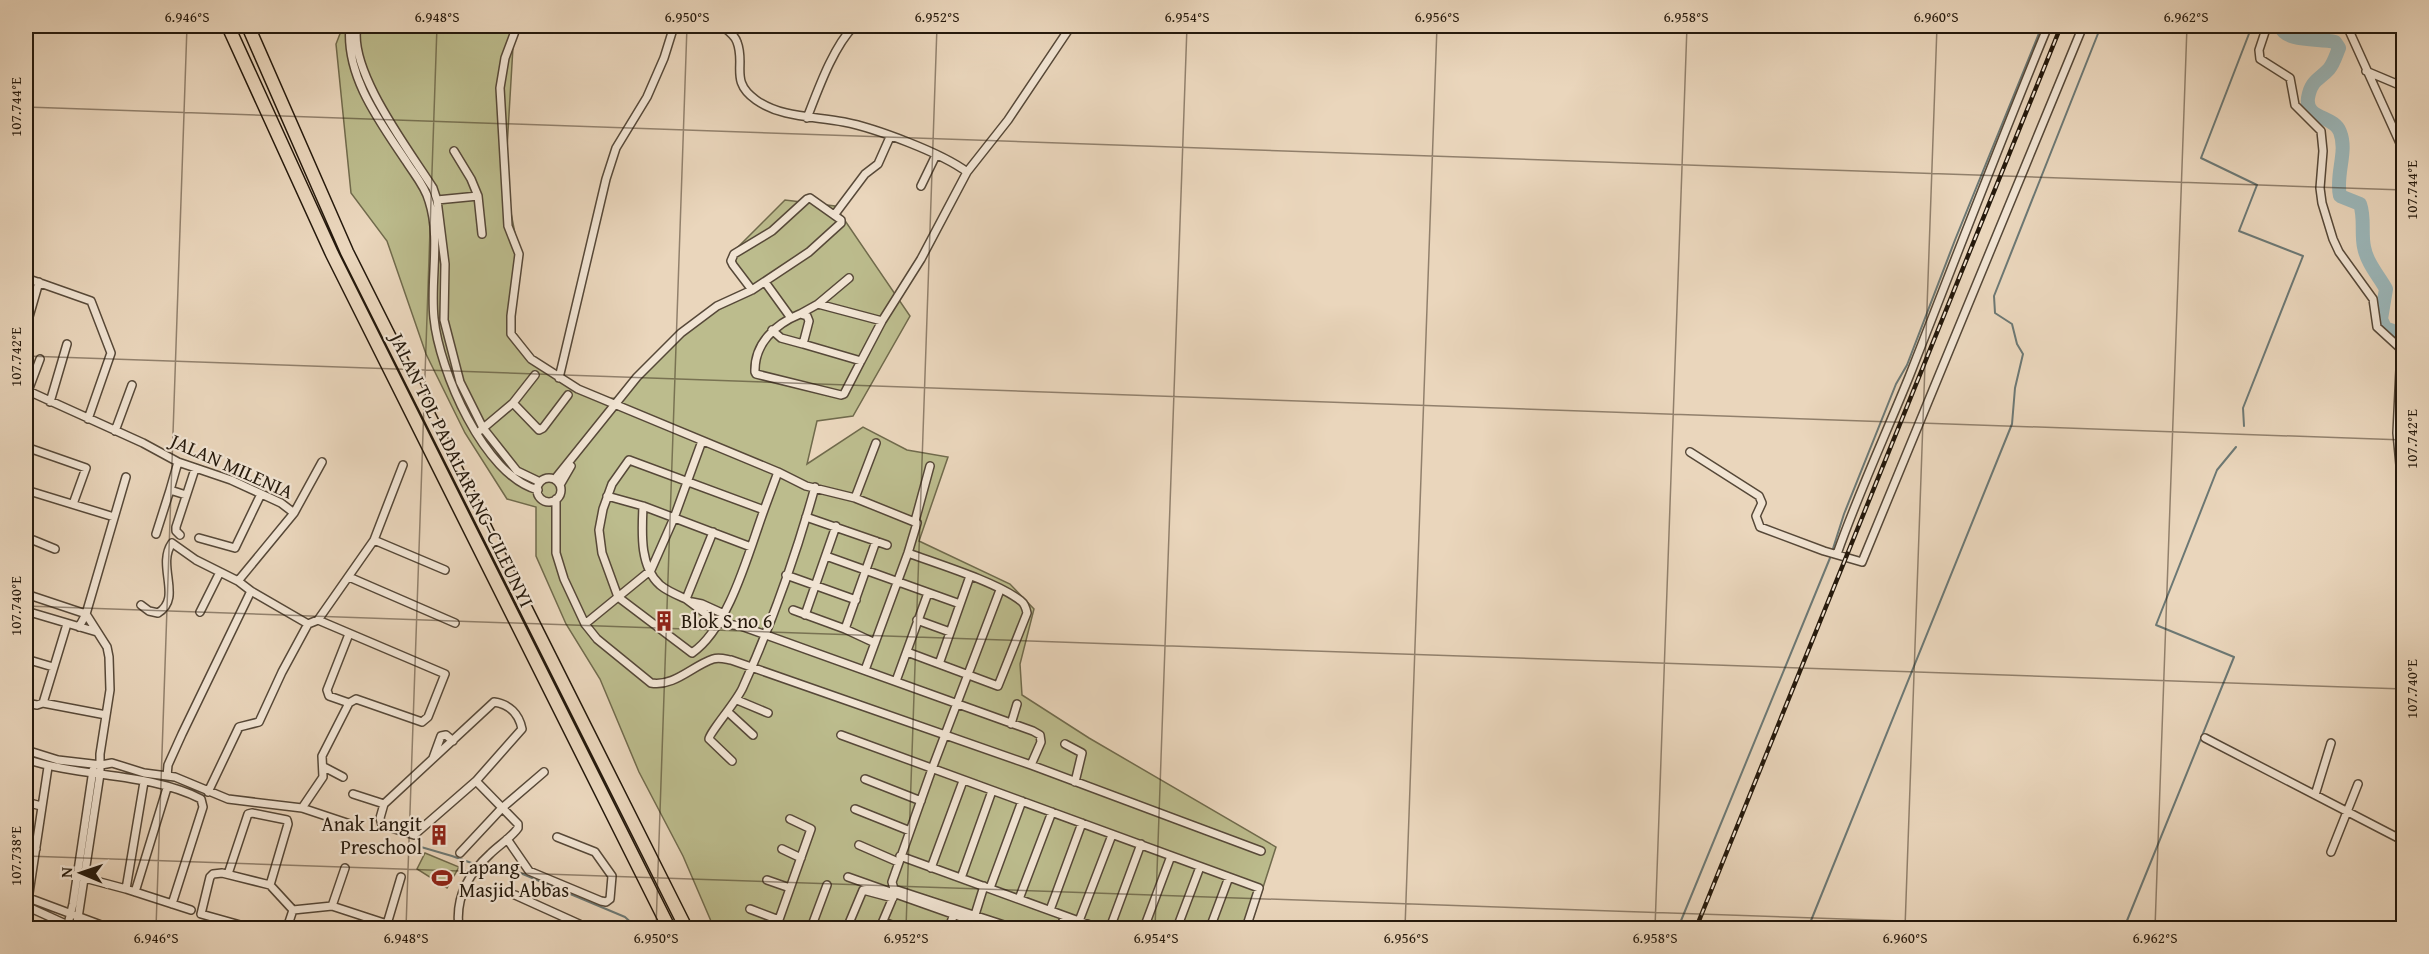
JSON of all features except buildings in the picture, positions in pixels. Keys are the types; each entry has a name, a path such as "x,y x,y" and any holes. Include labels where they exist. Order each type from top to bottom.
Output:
{"highway":[{"name":"JALAN TOL PADALARANG–CILEUNYI","path":"228,26 332,254 669,928"},
{"name":"JALAN TOL PADALARANG–CILEUNYI","path":"248,26 346,252 686,928"}],"street":[{"path":"350,26 351,56 374,112 430,202 433,316 436,339 455,394 506,472 526,487 539,486 547,478 558,482"},
{"path":"357,26 362,65 381,108 433,188 437,200 445,264 444,320 460,382 480,431"},
{"path":"517,26 505,58 500,88 508,226 519,254 510,325 512,334 526,354 559,378 614,405 778,472 806,486 855,498 915,521"},
{"path":"559,378 606,179 616,148 647,97 664,58 674,26"},
{"path":"722,26 735,37 738,44 738,72 745,90 756,100 780,112 807,118 845,122 890,137 956,164 967,172"},
{"path":"807,118 830,64 847,32 854,26"},
{"path":"849,278 818,304 772,330 764,339 754,369 756,374 844,394 882,321 921,259 967,172 1008,120 1071,26"},
{"path":"1833,554 2048,26"},
{"path":"1690,452 1759,496 1762,503 1756,516 1760,527 1833,554 1862,562 2083,26"},
{"path":"2267,26 2259,50 2260,59 2290,78 2295,105 2321,131 2323,151 2320,178 2321,198 2335,246 2373,299 2378,327 2401,349 2397,433 2403,507"},
{"path":"2347,26 2403,152"},
{"path":"2366,71 2403,87"},
{"path":"835,214 865,174 878,164 890,137"},
{"path":"454,152 471,179 478,196 482,234"},
{"path":"921,186 936,155"},
{"path":"437,200 478,196"},
{"path":"552,500 561,493 558,482 579,450 637,377 681,333 717,306 752,290 809,252 842,221 835,214 808,199 772,231 734,254 731,261 733,265 752,290"},
{"path":"26,278 91,301 111,353 88,419"},
{"path":"26,327 39,282"},
{"path":"765,282 791,318"},
{"path":"818,304 882,321"},
{"path":"800,314 807,316 809,321 803,344"},
{"path":"772,330 781,338 861,361"},
{"path":"50,402 67,344"},
{"path":"27,391 40,359"},
{"path":"480,431 513,403 535,375"},
{"path":"115,431 132,385"},
{"name":"JALAN MILENIA","path":"27,391 178,462 231,480 281,503 294,513 238,581"},
{"path":"513,403 539,430 543,428 568,395"},
{"path":"585,624 651,570 674,518 702,441"},
{"path":"855,498 876,443"},
{"path":"26,447 86,468 73,504"},
{"path":"764,510 629,460 612,484 599,530 600,543 618,597 689,653 695,651 724,614 751,547 778,472"},
{"path":"156,534 178,462"},
{"path":"294,513 300,506 322,462"},
{"path":"208,792 239,727 259,722 308,624 318,620 374,540 403,465"},
{"path":"865,670 908,553 930,466"},
{"path":"180,535 176,531 176,526 195,469"},
{"path":"79,627 86,614 126,477"},
{"path":"539,486 541,497 552,500"},
{"path":"732,761 712,744 708,737 737,700 765,634 815,487"},
{"path":"26,490 114,517"},
{"path":"170,490 186,495"},
{"path":"200,538 235,548 261,494"},
{"path":"607,496 643,506 751,547"},
{"path":"552,500 556,553 564,579 585,624 597,639 651,683 668,682 713,659 732,660 1031,765 1261,851"},
{"path":"643,506 642,542 651,570 660,584 689,601 718,623 741,626 765,634 1040,735 1041,742 1031,765"},
{"path":"806,517 887,545"},
{"path":"805,615 836,526"},
{"path":"689,601 713,532"},
{"path":"26,540 33,540 55,549"},
{"path":"374,540 445,570"},
{"path":"845,629 876,541"},
{"path":"141,605 149,612 158,613 167,604 170,589 165,558 172,543 196,560 238,581 308,624"},
{"path":"907,652 996,686 1002,681 1027,613 1021,601 1000,590 908,553"},
{"path":"826,556 960,604"},
{"path":"200,612 220,572"},
{"path":"786,575 856,600"},
{"path":"939,664 970,576"},
{"path":"349,577 455,623"},
{"path":"901,928 882,925 894,894 892,879 1000,590"},
{"path":"167,776 168,765 182,734 251,591"},
{"path":"896,681 928,593"},
{"path":"26,594 86,614 101,636 109,657 110,690 98,765 100,774 72,928 26,909 48,767"},
{"path":"689,601 724,614"},
{"path":"793,610 875,643"},
{"path":"26,611 97,632"},
{"path":"303,808 323,777 322,756 348,703 356,699 422,722 428,717 445,674 318,620"},
{"path":"917,620 950,632"},
{"path":"43,703 67,624"},
{"path":"348,703 328,696 327,690 349,634"},
{"path":"26,659 53,667"},
{"path":"737,700 768,713"},
{"path":"494,702 503,703 513,709 522,725 522,729 476,781 414,835 382,825 380,818 384,804 453,741 494,702"},
{"path":"26,703 37,705 43,703 106,715"},
{"path":"1011,724 1017,704"},
{"path":"728,712 753,735"},
{"path":"432,760 440,737 446,735 453,741"},
{"path":"841,735 1259,888 1246,928"},
{"path":"2205,738 2403,841"},
{"path":"2315,795 2331,743"},
{"path":"1065,744 1082,753 1075,782"},
{"path":"26,750 58,760 98,765 111,763 144,773 167,776 208,792 243,802 303,808 356,826"},
{"path":"26,759 48,767 144,782 199,798 203,802 172,904"},
{"path":"81,877 92,773 98,765"},
{"path":"324,766 343,777"},
{"path":"460,853 502,808 544,772"},
{"path":"865,779 921,801"},
{"path":"459,928 457,917 460,894 487,856 516,831 518,826 476,781"},
{"path":"931,868 963,781"},
{"path":"126,889 144,782"},
{"path":"2331,852 2358,784"},
{"path":"135,892 167,788"},
{"path":"960,878 992,792"},
{"path":"353,794 384,804"},
{"path":"974,918 1022,801"},
{"path":"26,802 41,806"},
{"path":"855,809 910,831"},
{"path":"1019,899 1052,812"},
{"path":"228,874 248,814 284,818 288,824 270,885"},
{"path":"776,928 811,828 790,819"},
{"path":"1050,910 1082,823"},
{"path":"1079,921 1112,835"},
{"path":"507,839 529,871 601,901 606,902 610,899 612,876 595,852 557,837"},
{"path":"1110,928 1141,844"},
{"path":"859,845 987,887 1098,928"},
{"path":"26,846 36,849"},
{"path":"782,849 801,858"},
{"path":"1144,928 1171,856"},
{"path":"1178,928 1200,867"},
{"path":"332,906 345,868"},
{"path":"251,928 201,914 210,877 217,873 228,874 270,885 293,910"},
{"path":"81,877 191,910"},
{"path":"293,910 332,906 386,926 401,877"},
{"path":"848,877 894,894 1013,928"},
{"path":"1209,928 1229,877"},
{"path":"767,880 790,888"},
{"path":"811,928 827,885"},
{"path":"847,928 863,890 894,894"},
{"path":"515,895 588,928"},
{"path":"27,898 109,928"},
{"path":"750,909 779,920"},
{"path":"287,928 293,910"},
{"path":"949,928 955,912"},
{"path":"1060,928 1065,916"},
{"path":"974,918 992,928"}],"green space":[{"path":"343,26 517,26 514,30 505,182 519,254 509,325 539,364 598,399 618,398 635,374 680,331 748,290 741,280 733,252 785,200 835,206 910,316 853,416 817,421 807,464 863,427 907,450 948,457 919,541 1010,584 1034,609 1020,664 1022,695 1089,738 1276,847 1250,928 714,928 683,856 639,772 600,679 566,624 536,556 536,507 507,499 465,433 426,354 387,241 351,193 336,44"},
{"name":"Lapang Masjid Abbas","path":"425,853 459,867 447,888 417,869"}],"waterway":[{"path":"1678,928 1830,558 1844,514 1896,384 1907,365 2042,26"},
{"path":"1808,928 2012,424 2015,388 2023,354 2017,344 2012,324 1995,313 1994,296 2101,26"},
{"path":"2244,426 2243,408 2303,256 2239,231 2257,185 2201,158 2252,26"},
{"path":"2280,26 2289,35 2335,42 2339,48 2331,67 2311,87 2308,105 2315,114 2332,123 2340,132 2343,147 2339,180 2340,196 2360,204 2365,253 2386,289 2381,319 2385,328 2404,335"},
{"path":"2124,928 2234,657 2156,625 2217,470 2236,447"},
{"path":"421,847 505,875 518,872 625,917 637,928"}],"railway":[{"path":"1696,928 2061,26"}],"place":[{"name":"Blok S no 6","path":"664,621"},
{"name":"Anak Langit Preschool","path":"439,835"},
{"name":"Lapang Masjid Abbas","path":"442,878"}]}
